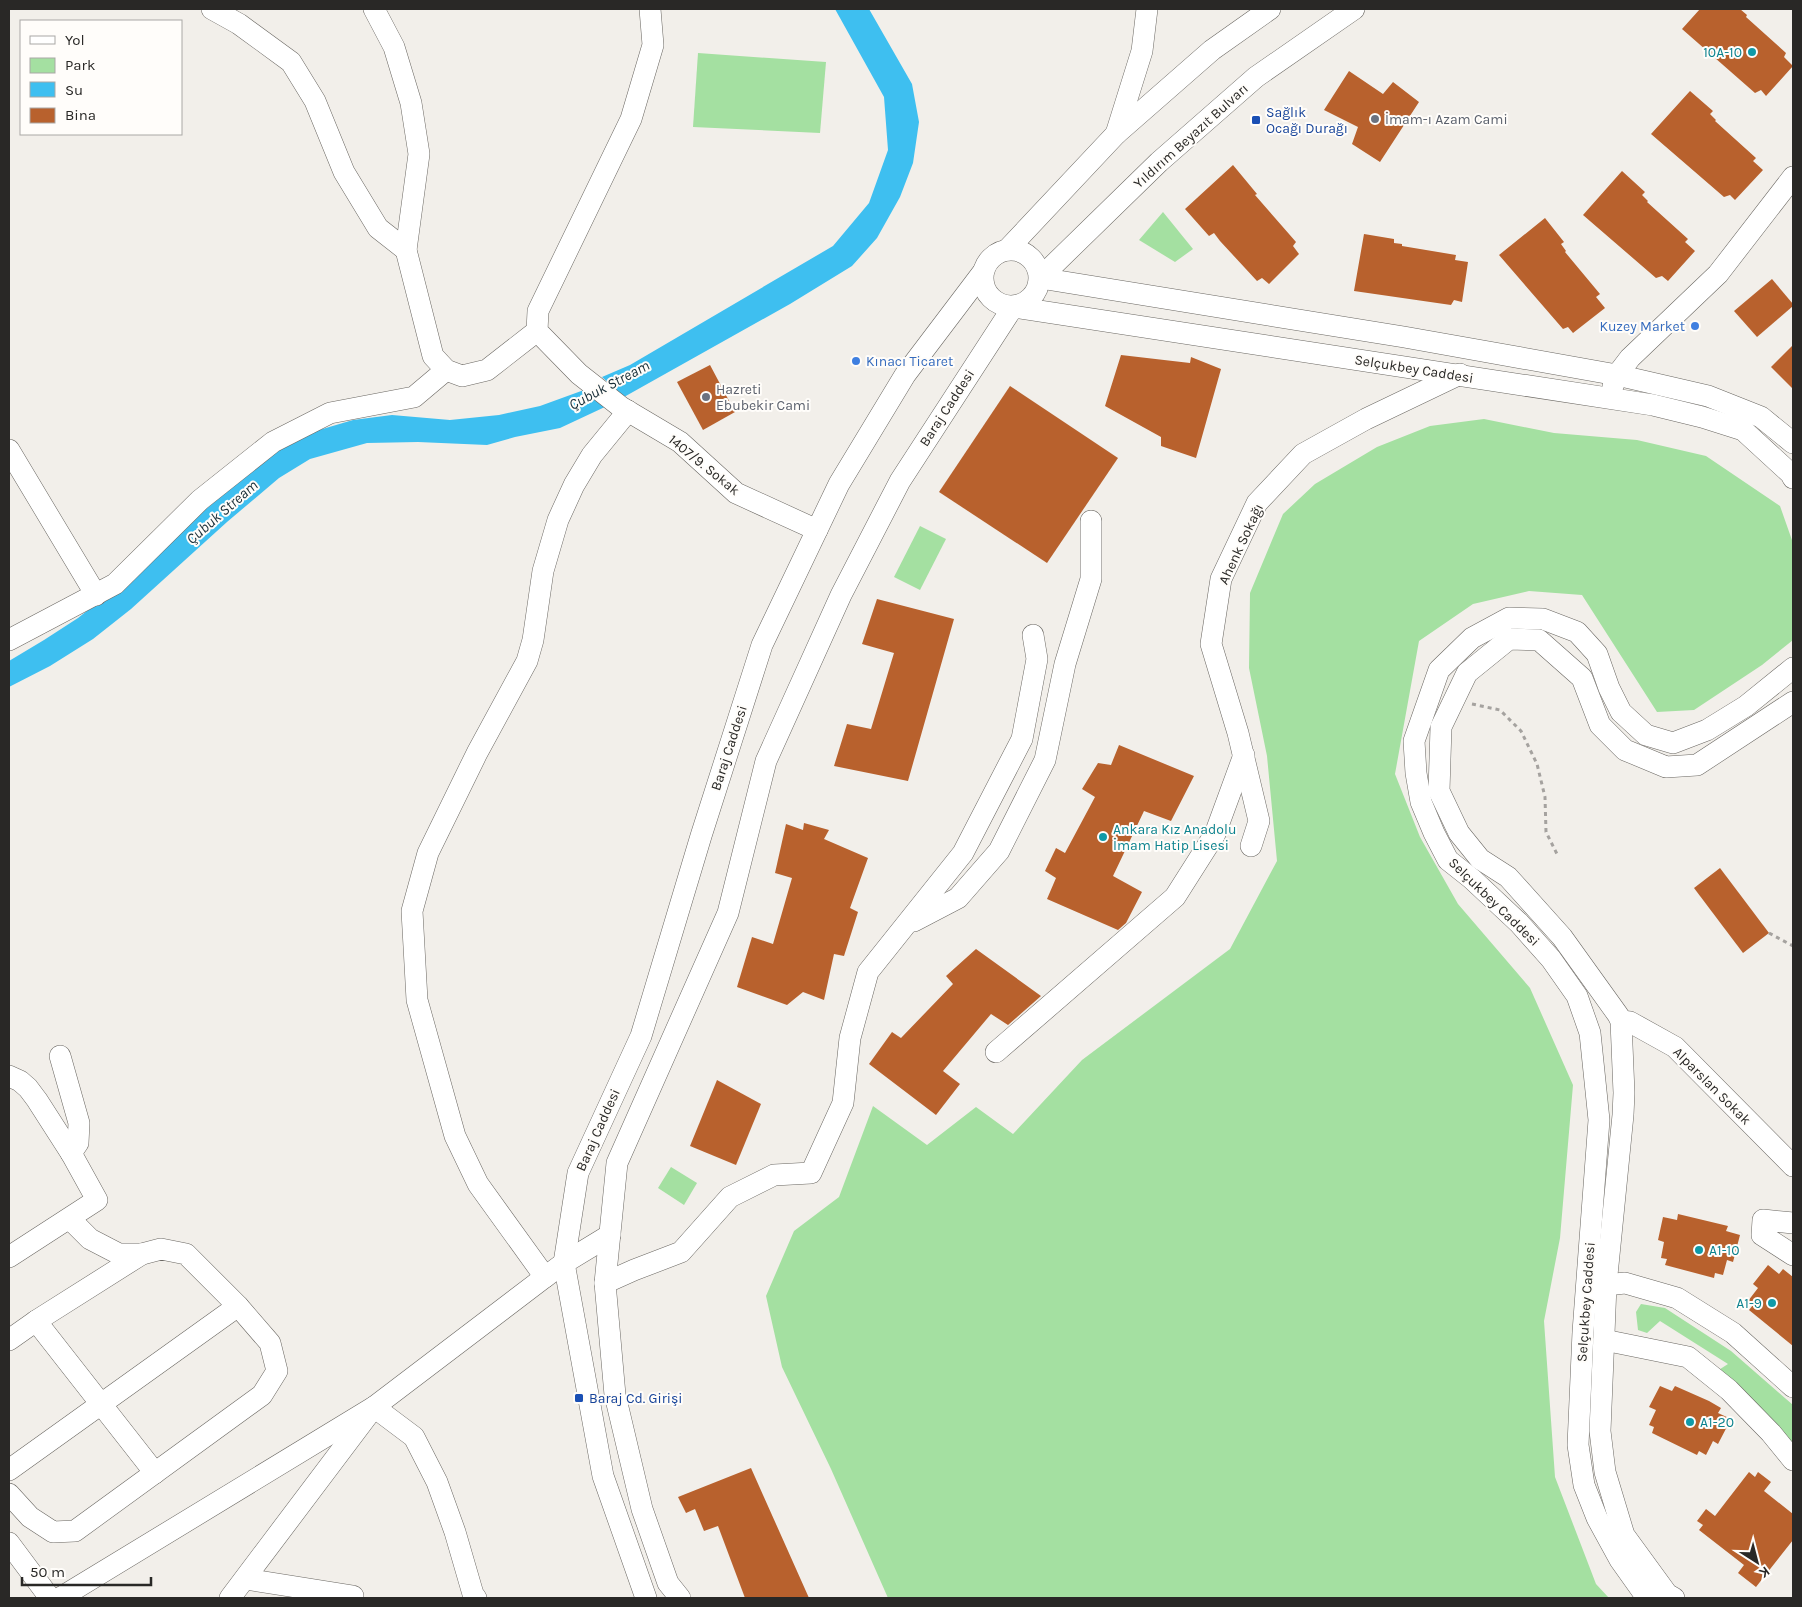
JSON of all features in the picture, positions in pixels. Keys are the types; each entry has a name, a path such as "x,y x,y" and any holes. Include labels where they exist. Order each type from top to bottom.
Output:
{"street":[{"path":"212,9 239,24 291,62 315,101 344,172 368,212 378,228 406,250"},
{"path":"374,9 394,47 411,103 419,154 406,250 433,356 446,370 462,376 487,370 537,331 538,311 631,119 653,45 650,9"},
{"path":"1116,134 1142,51 1147,9"},
{"path":"1007,250 1017,250 1026,254 1033,260 1040,278 1039,286 1029,301 1013,307 996,303 985,290 983,272 990,260 1007,250 1116,134 1212,50 1270,9"},
{"name":"Yıldırım Beyazıt Bulvarı","path":"1040,278 1159,162 1256,77 1354,9"},
{"path":"1608,398 1617,375 1630,358 1718,274 1793,177"},
{"name":"Baraj Caddesi","path":"564,1263 578,1173 641,1036 701,836 762,645 839,484 905,375 983,272"},
{"name":"Selçukbey Caddesi","path":"1040,278 1469,348 1617,375 1708,396 1761,416 1793,443"},
{"name":"Selçukbey Caddesi","path":"1013,307 1661,407 1744,430 1793,478"},
{"name":"Baraj Caddesi","path":"610,1235 617,1163 728,913 766,761 841,594 900,482 1013,307"},
{"name":"1407/9. Sokak","path":"537,331 579,374 624,409 680,442 736,493 817,530"},
{"path":"1460,376 1469,348"},
{"path":"9,640 115,584 200,500 273,442 330,413 414,397 446,370"},
{"name":"Ahenk Sokağı","path":"1251,846 1259,821 1244,755 1212,644 1221,579 1257,503 1302,454 1366,419 1460,376"},
{"path":"545,1277 478,1184 455,1136 417,1000 412,911 428,853 477,753 527,661 534,640 543,571 558,520 574,485 624,409"},
{"path":"9,450 96,595"},
{"path":"905,926 958,898 999,851 1045,760 1065,664 1091,579 1091,521"},
{"name":"Selçukbey Caddesi","path":"1647,1598 1620,1560 1597,1518 1584,1484 1578,1445 1583,1332 1599,1120 1590,1034 1577,996 1551,959 1519,923 1472,879 1448,860 1421,802 1416,773 1414,741 1439,670 1472,638 1509,618 1543,619 1577,632 1596,654 1609,688 1621,712 1646,736 1673,743 1707,730 1731,716 1793,668"},
{"path":"606,1284 634,1270 681,1252 730,1197 774,1175 811,1173 843,1102 850,1038 868,972 963,853 1022,739 1037,659 1033,635"},
{"name":"Selçukbey Caddesi","path":"1674,1598 1667,1594 1624,1535 1606,1472 1600,1431 1606,1285 1623,1115 1621,1022 1618,1014 1562,937 1508,877 1480,859 1459,833 1439,791 1441,727 1467,673 1509,639 1539,640 1582,678 1600,725 1625,750 1666,767 1697,765 1793,702"},
{"path":"996,1052 1175,897 1215,834 1244,755"},
{"name":"Alparslan Sokak","path":"1621,1022 1630,1022 1676,1047 1793,1166"},
{"path":"60,1056 79,1123 78,1143 71,1153"},
{"path":"9,1076 20,1081 28,1088 71,1153 97,1200 9,1258"},
{"path":"9,1494 30,1517 53,1532 75,1531 262,1395 277,1371 270,1343 238,1306 186,1254 161,1249 142,1254 119,1254 90,1239 70,1219"},
{"path":"1793,1223 1763,1220 1762,1235 1793,1256"},
{"path":"60,1598 374,1407 564,1263 610,1235"},
{"path":"610,1235 606,1284 616,1395 642,1510 668,1582 680,1598"},
{"path":"9,1340 142,1254"},
{"path":"564,1263 603,1476 646,1598"},
{"path":"1606,1285 1625,1283 1677,1298 1733,1333 1792,1384"},
{"path":"9,1470 238,1306"},
{"path":"36,1321 155,1473"},
{"path":"1604,1340 1688,1358 1729,1390 1771,1433 1793,1460"},
{"path":"230,1598 374,1407"},
{"path":"374,1407 414,1437 437,1482 454,1532 470,1597"},
{"path":"9,1543 50,1598"},
{"path":"245,1579 353,1596"}],"path":[{"path":"1453,702 1500,710 1521,731 1537,764 1545,797 1546,832 1558,856"},
{"path":"1769,933 1793,946"}],"green space":[{"path":"698,53 826,62 820,133 693,127"},
{"path":"1163,212 1193,249 1175,262 1139,240"},
{"path":"1484,419 1554,433 1637,440 1706,456 1780,506 1793,543 1793,640 1762,665 1694,710 1657,712 1582,595 1529,591 1473,604 1419,641 1395,774 1420,837 1458,904 1530,988 1573,1085 1560,1238 1544,1321 1555,1477 1596,1584 1609,1598 888,1598 831,1469 782,1367 766,1296 794,1231 839,1197 873,1106 927,1145 976,1107 1013,1134 1082,1060 1230,949 1277,861 1267,756 1249,668 1250,593 1283,514 1315,484 1377,447 1430,426"},
{"path":"920,526 946,539 920,590 894,577"},
{"path":"671,1167 697,1183 684,1205 658,1188"},
{"path":"1641,1304 1665,1308 1731,1351 1793,1405 1793,1459 1714,1373 1728,1364 1660,1321 1647,1333 1638,1330 1636,1312"}],"water":[{"path":"835,9 869,9 912,84 919,122 913,163 900,197 877,238 852,266 790,304 624,397 602,377 630,365 833,246 869,203 888,150 884,97"},
{"name":"Çubuk Stream","path":"584,390 607,406 560,428 487,445 418,442 367,443 310,459 279,478 227,522 131,609 93,639 50,666 9,687 9,661 78,618 132,575 259,462 309,433 353,420 392,415 450,420 499,415 540,406"}],"building":[{"name":"10A-10","path":"1700,9 1740,9 1747,15 1746,17 1786,53 1784,57 1793,66 1766,96 1761,90 1755,93 1682,29"},
{"name":"İmam-ı Azam Cami","path":"1349,71 1383,94 1393,82 1419,102 1380,162 1352,144 1358,127 1324,110"},
{"path":"1690,91 1713,111 1710,114 1715,121 1756,158 1753,161 1763,170 1735,200 1730,195 1724,197 1651,134"},
{"path":"1233,165 1257,194 1255,195 1296,242 1293,246 1299,254 1269,284 1262,278 1257,281 1214,233 1209,236 1185,209"},
{"path":"1622,171 1645,192 1642,195 1647,202 1688,239 1685,242 1695,251 1668,281 1662,276 1656,278 1583,215"},
{"path":"1545,218 1564,242 1561,244 1565,252 1600,294 1596,297 1605,308 1573,333 1568,327 1563,329 1499,255"},
{"path":"1364,234 1394,239 1394,243 1402,244 1402,246 1456,255 1455,260 1468,262 1462,302 1454,300 1451,305 1354,291"},
{"path":"1772,279 1793,306 1757,337 1734,311"},
{"path":"1793,345 1793,389 1771,367"},
{"path":"1121,355 1190,363 1191,357 1221,369 1196,458 1161,446 1161,437 1105,406"},
{"name":"Hazreti Ebubekir Cami","path":"710,365 735,412 703,430 677,382"},
{"path":"1010,386 1118,458 1047,563 939,492"},
{"path":"877,599 954,619 908,781 834,766 847,724 871,729 894,653 862,644"},
{"name":"Ankara Kız Anadolu İmam Hatip Lisesi","path":"1119,745 1194,776 1171,821 1144,811 1113,876 1142,892 1126,923 1118,930 1047,899 1056,878 1045,871 1056,848 1065,853 1095,797 1082,789 1098,763 1111,765"},
{"path":"804,823 829,830 824,839 868,858 850,908 858,912 844,956 834,954 824,1000 803,992 787,1005 737,987 752,937 773,944 792,878 775,873 786,824 803,830"},
{"path":"1720,868 1769,933 1743,953 1694,888"},
{"path":"976,949 1041,996 1008,1025 991,1014 943,1071 960,1084 936,1115 869,1064 892,1032 901,1038 953,984 946,976"},
{"path":"717,1080 761,1104 736,1165 690,1146"},
{"name":"A1-10","path":"1678,1214 1728,1226 1726,1231 1740,1235 1733,1262 1727,1260 1723,1275 1715,1273 1714,1278 1665,1265 1667,1259 1661,1258 1664,1242 1658,1240 1663,1217 1677,1220"},
{"name":"A1-9","path":"1768,1265 1779,1274 1783,1269 1793,1277 1793,1346 1749,1310 1753,1305 1748,1301 1758,1288 1753,1284"},
{"name":"A1-20","path":"1660,1386 1672,1391 1675,1386 1709,1401 1721,1408 1718,1413 1731,1419 1718,1444 1713,1441 1706,1455 1699,1451 1697,1455 1652,1433 1654,1427 1649,1425 1656,1410 1649,1407"},
{"path":"751,1468 809,1598 745,1598 718,1526 704,1531 695,1509 686,1513 678,1497"},
{"path":"1749,1472 1755,1477 1758,1472 1771,1482 1764,1491 1793,1514 1793,1540 1756,1587 1738,1573 1744,1565 1699,1530 1703,1525 1697,1521 1706,1509 1715,1516"}],"place":[{"name":"10A-10","path":"1752,52"},
{"name":"İmam-ı Azam Cami","path":"1375,119"},
{"name":"Sağlık Ocağı Durağı","path":"1256,120"},
{"name":"Kuzey Market","path":"1695,326"},
{"name":"Kınacı Ticaret","path":"856,361"},
{"name":"Hazreti Ebubekir Cami","path":"706,397"},
{"name":"Ankara Kız Anadolu İmam Hatip Lisesi","path":"1103,837"},
{"name":"A1-10","path":"1699,1250"},
{"name":"A1-9","path":"1772,1303"},
{"name":"Baraj Cd. Girişi","path":"579,1398"},
{"name":"A1-20","path":"1690,1422"}]}
